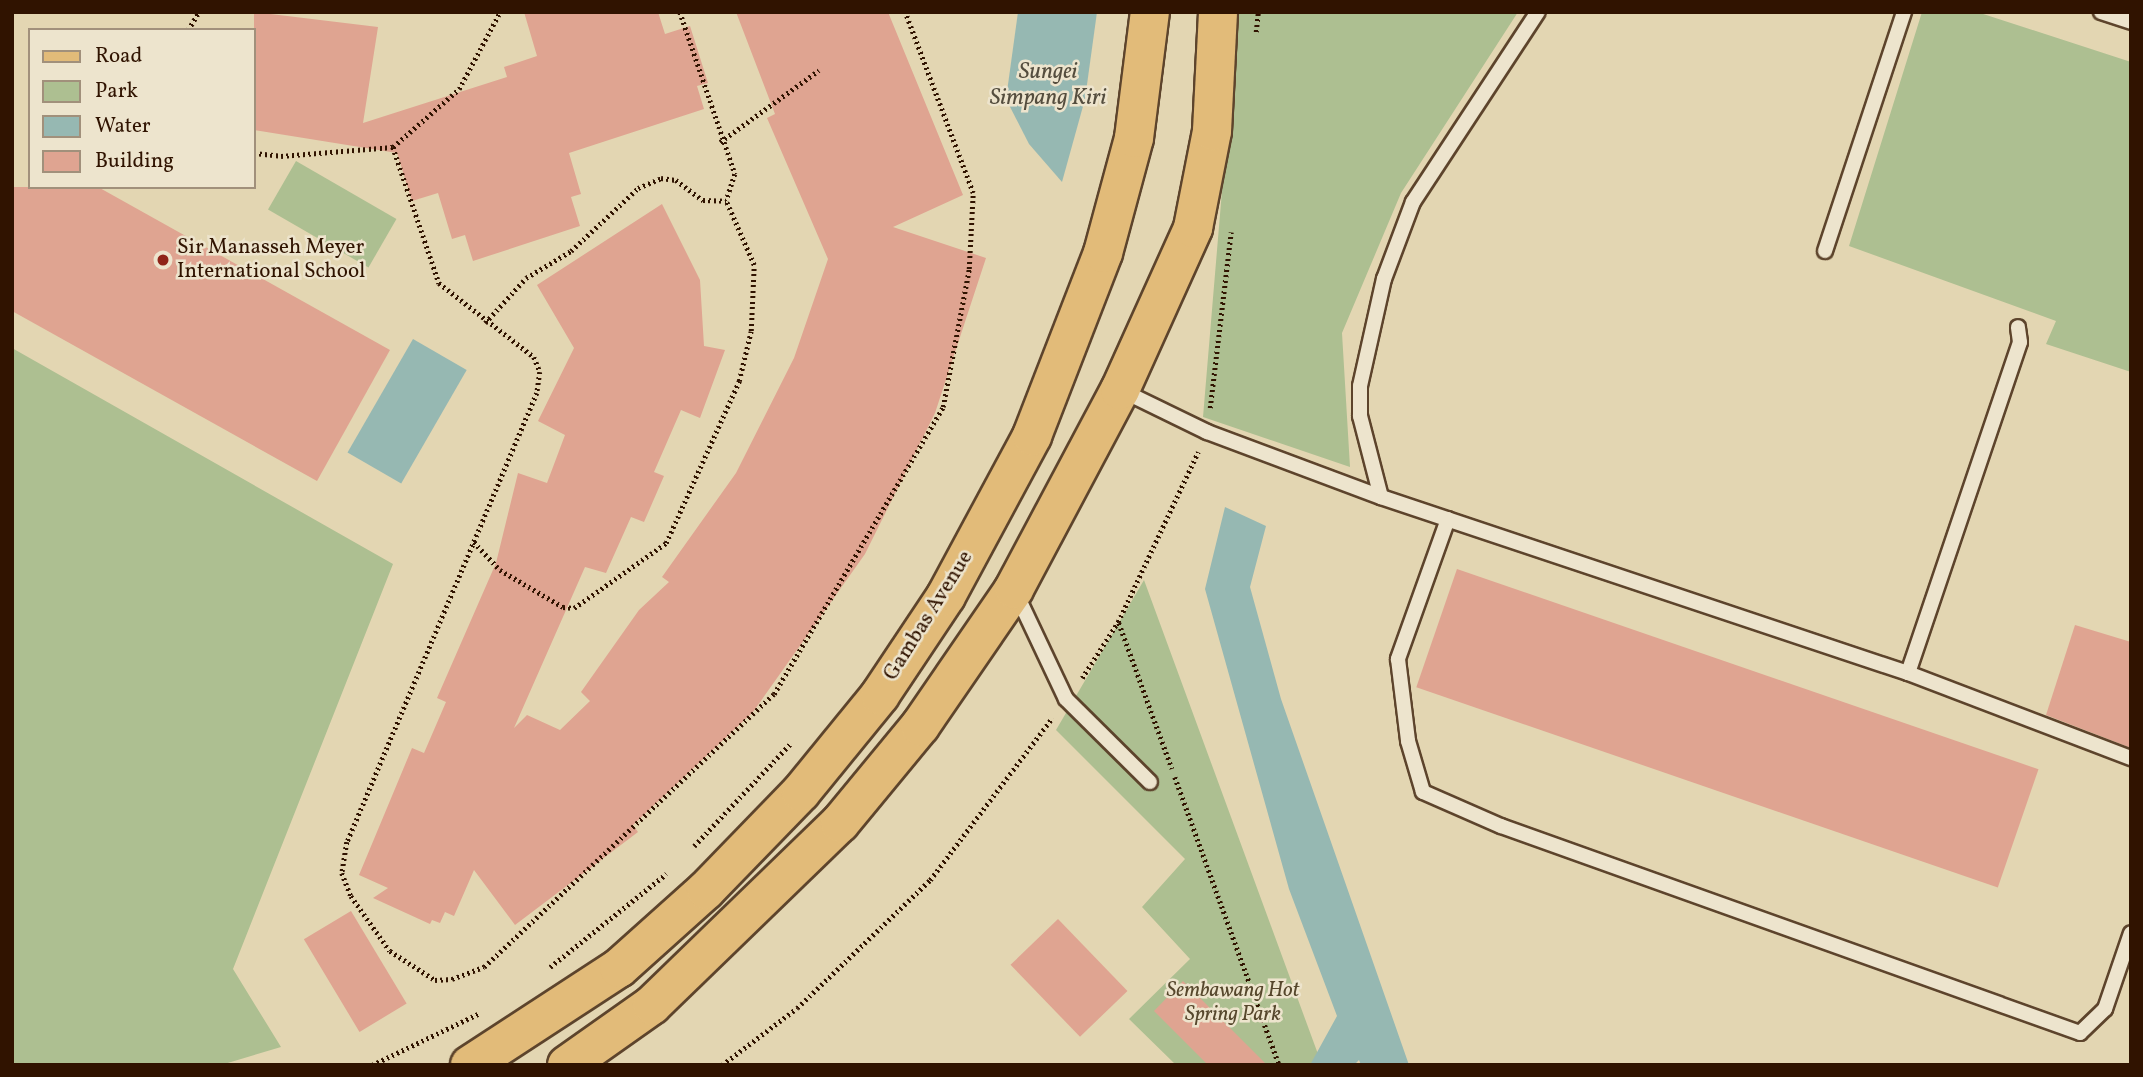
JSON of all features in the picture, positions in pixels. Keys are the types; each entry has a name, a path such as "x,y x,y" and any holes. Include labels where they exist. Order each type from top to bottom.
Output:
{"main road":[{"name":"Gambas Avenue","path":"470,1065 619,968 706,890 801,792 880,695 946,596 1032,436 1103,253 1134,138 1150,12"},
{"path":"566,1065 652,1004 730,934 840,823 920,726 1014,589 1120,390 1193,228 1212,131 1218,12"}],"lane":[{"path":"1381,497 1360,416 1360,386 1384,279 1413,202 1538,12"},
{"path":"1825,251 1904,12"},
{"path":"2101,12 2131,22"},
{"path":"1908,673 2020,342 2018,327"},
{"path":"1120,390 1208,432 1381,497 1908,673 2131,758"},
{"path":"1448,519 1398,659 1408,741 1423,792 1501,826 2080,1033 2105,1009 2131,933"},
{"path":"1014,589 1066,699 1150,782"}],"path":[{"path":"189,28 199,12"},
{"path":"256,153 281,156 393,147 460,89 500,12"},
{"path":"474,542 500,570 563,607 574,608 666,542 739,381 751,331 754,265 726,201 735,174 720,142 680,12"},
{"path":"393,147 439,283 485,323 534,357 540,372 537,393 347,842 342,873 351,895 390,951 435,980 484,967 774,694 943,407 969,269 973,193 905,12"},
{"path":"1255,39 1258,12"},
{"path":"720,142 819,70"},
{"path":"485,323 526,278 571,251 639,188 661,178 677,180 703,200 726,201"},
{"path":"722,1065 797,1008 930,880 1066,699 1118,622 1208,432 1232,229"},
{"path":"1118,622 1279,1065"},
{"path":"684,857 802,732"},
{"path":"544,972 675,867"},
{"path":"372,1065 488,1009"}],"green space":[{"path":"1237,12 1518,12 1401,193 1342,333 1350,467 1203,417"},
{"path":"1922,12 1977,12 2131,62 2131,372 2046,344 2056,321 1849,246"},
{"path":"296,161 396,219 368,267 268,209"},
{"path":"12,348 393,564 233,969 281,1047 221,1065 12,1065"},
{"name":"Sembawang Hot Spring Park","path":"1144,580 1322,1065 1176,1065 1129,1019 1190,959 1142,907 1185,859 1056,730"}],"water":[{"name":"Sungei Simpang Kiri","path":"1018,12 1097,12 1085,99 1062,182 1029,144 1006,99"},
{"path":"413,339 467,370 401,483 348,452"},
{"path":"1225,507 1266,526 1250,587 1281,699 1409,1065 1361,1065 1359,1060 1354,1065 1310,1065 1337,1016 1289,889 1205,589"}],"building":[{"path":"254,12 378,27 363,123 507,77 504,67 537,56 524,12 658,12 665,34 690,26 708,83 697,86 704,109 569,153 581,194 571,197 580,226 473,261 465,235 452,239 438,193 412,201 397,153 256,130"},
{"path":"736,12 888,12 963,195 893,227 986,258 935,413 865,554 753,712 633,825 638,832 515,925 474,870 454,916 445,912 440,923 432,920 430,924 373,898 388,888 359,875 412,748 424,753 446,702 437,698 496,563 518,473 547,483 565,435 538,421 574,348 537,285 662,204 700,280 704,346 725,350 700,418 681,410 654,472 664,476 644,522 631,517 606,573 585,567 514,728 527,715 560,730 590,701 581,692 639,610 669,582 662,577 736,473 794,358 828,259 767,118 775,114"},
{"path":"12,187 102,189 390,350 317,481 12,311"},
{"path":"1457,569 2038,769 1998,887 1416,687"},
{"path":"2075,625 2131,642 2131,748 2046,715"},
{"path":"351,911 407,1004 359,1032 304,939"},
{"path":"1058,919 1127,991 1080,1037 1011,965"},
{"path":"1183,981 1267,1065 1208,1065 1154,1011"}],"place":[{"name":"Sir Manasseh Meyer International School","path":"163,260"}]}
